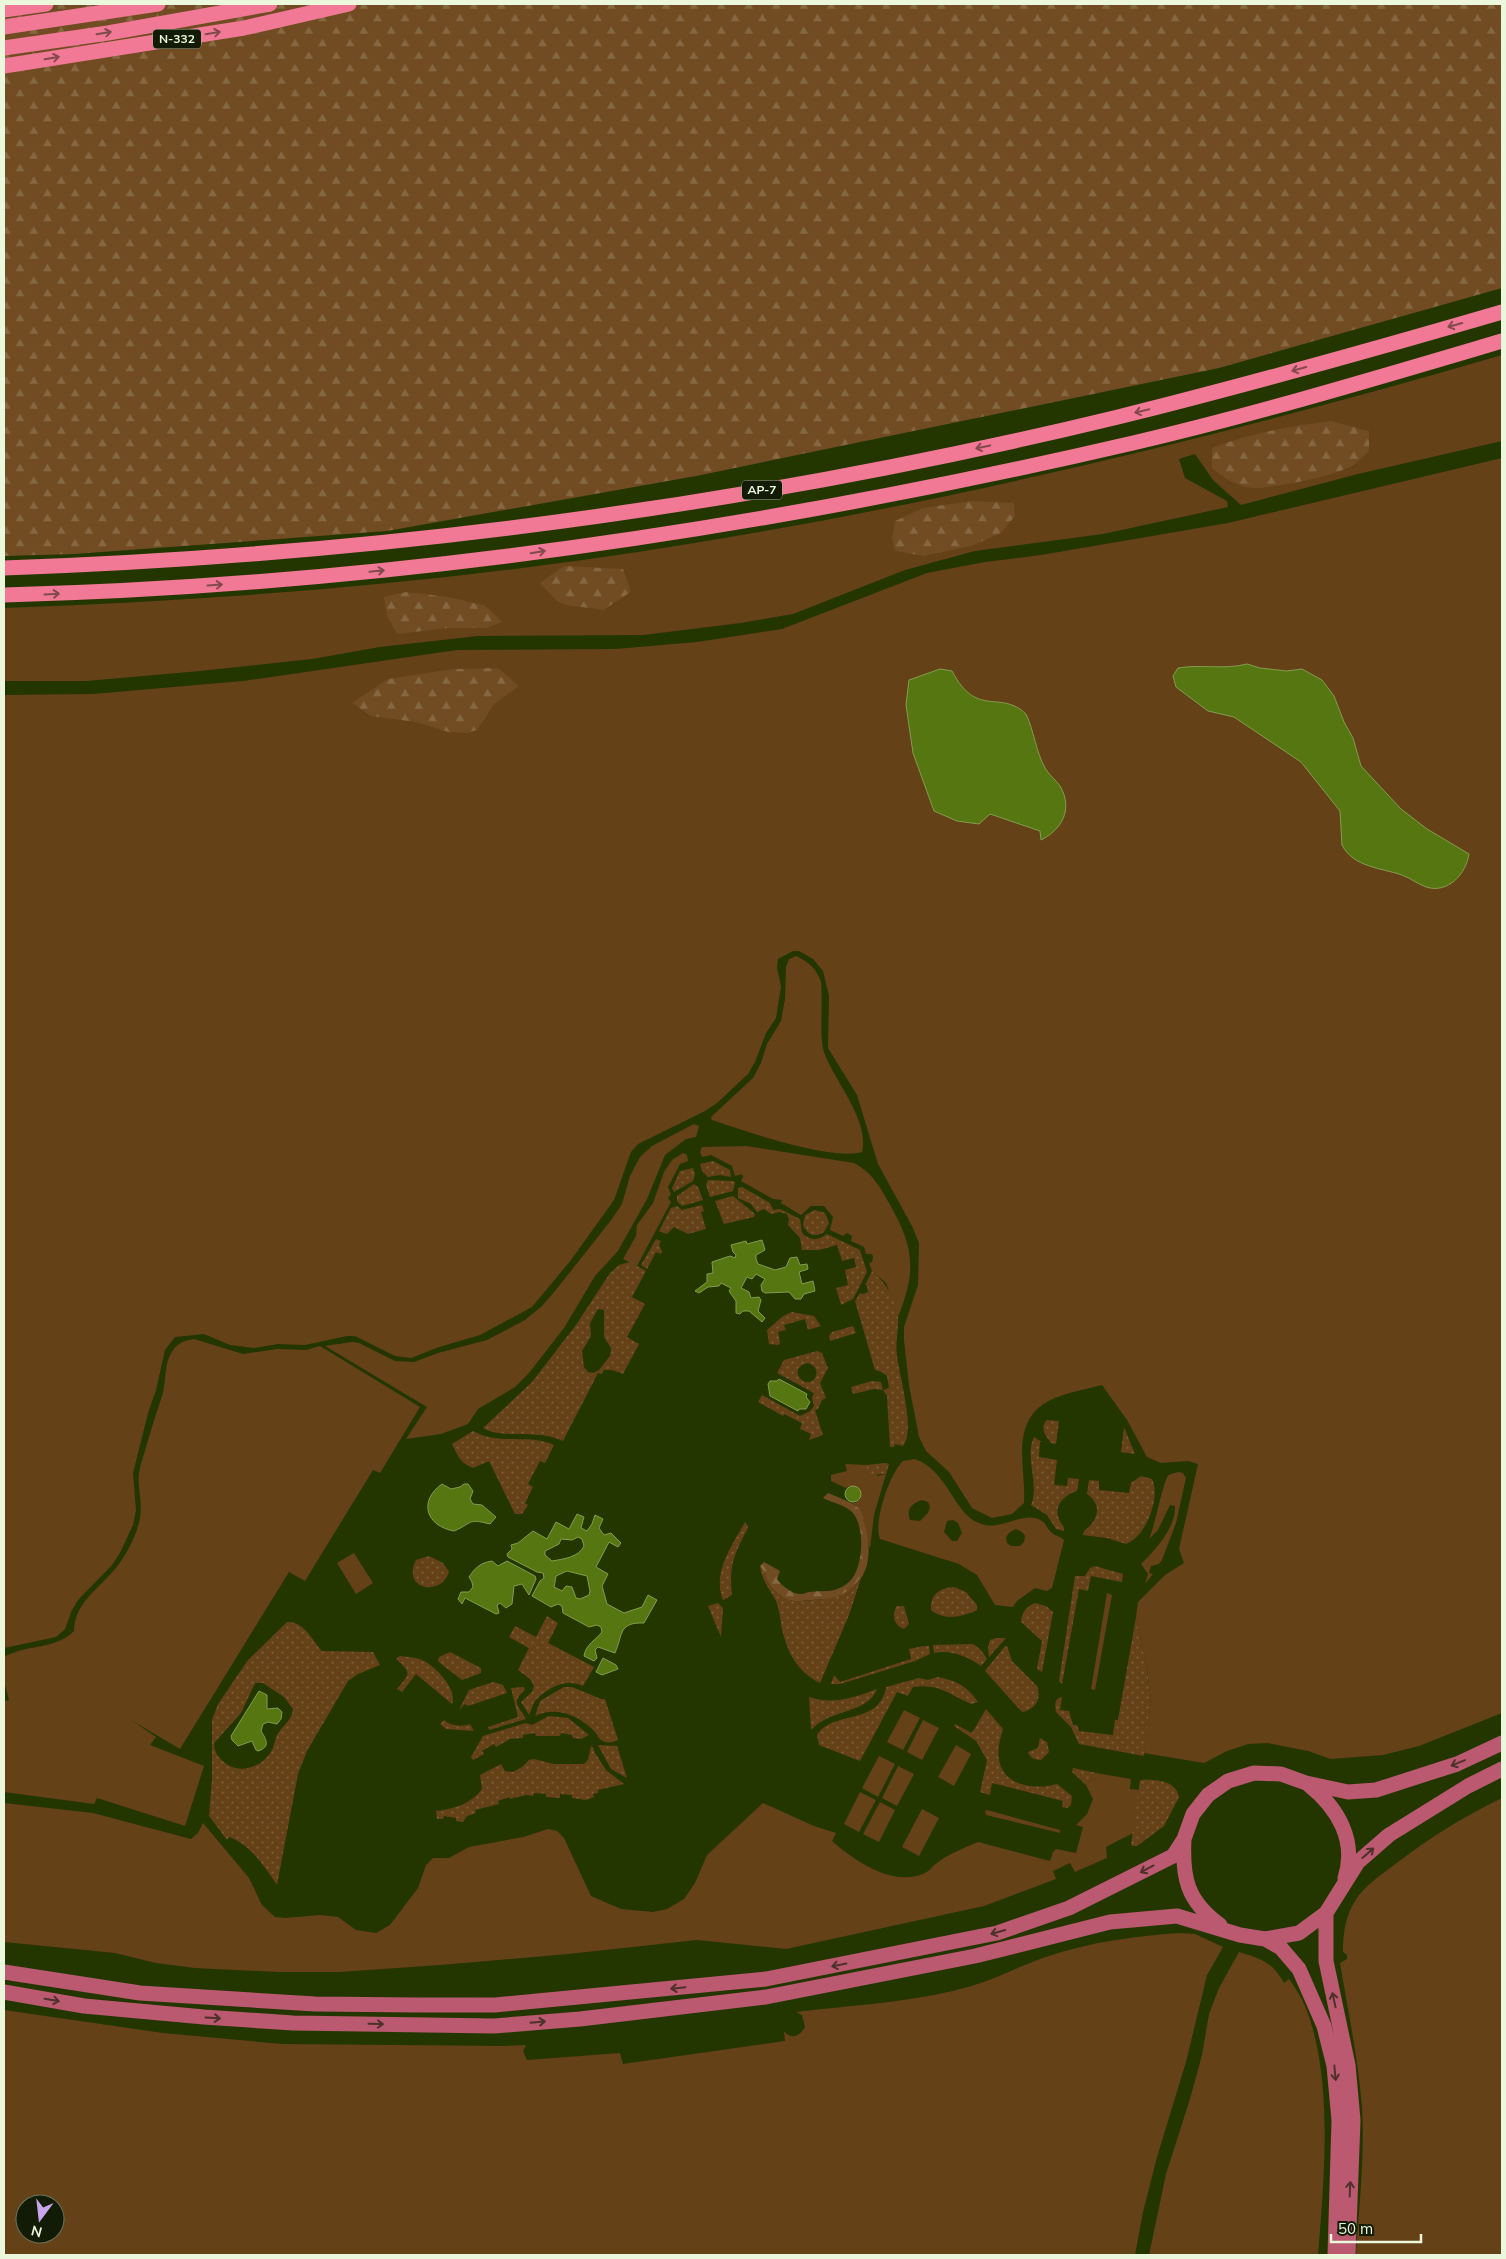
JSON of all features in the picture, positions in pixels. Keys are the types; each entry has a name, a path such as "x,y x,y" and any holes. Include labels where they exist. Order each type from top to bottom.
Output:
{"highway":[{"path":"4,10 46,4"},
{"path":"4,27 158,4"},
{"name":"N-332","path":"4,48 108,33 270,4"},
{"name":"N-332","path":"4,66 244,28 349,4"},
{"name":"AP-7","path":"4,568 178,560 360,545 737,495 926,459 1117,417 1502,312"},
{"name":"AP-7","path":"4,595 214,585 365,572 500,558 756,519 931,487 1136,442 1245,414 1502,341"}],"main road":[{"path":"4,1972 140,1993 315,2004 390,2005 496,2005 766,1979 1006,1930 1068,1908 1173,1856 1184,1839 1193,1814 1208,1795 1228,1781 1254,1773 1281,1774 1306,1783 1348,1792 1376,1790 1457,1764 1502,1743"},
{"path":"4,1992 84,2006 204,2017 293,2023 494,2026 580,2019 766,1997 975,1956 1110,1922 1177,1916 1240,1935 1265,1939 1298,1933 1326,1913 1341,1893 1358,1862 1389,1835 1468,1786 1502,1769"},
{"path":"1306,1783 1326,1798 1343,1827 1348,1844 1348,1868 1341,1893"},
{"path":"1184,1839 1182,1866 1190,1892 1206,1914 1227,1930"},
{"path":"1326,1913 1326,1961 1348,2065 1353,2120 1348,2255"},
{"path":"1265,1939 1281,1948 1299,1969 1331,2045 1339,2120 1335,2255"}],"shaded area":[{"path":"1502,355 1502,441 1358,474 1241,505 1213,480 1195,454 1179,459 1185,478 1227,501 1228,507 1103,534 975,551 905,570 793,614 741,623 643,635 478,636 380,647 312,659 200,671 86,681 4,681 4,608 196,599 388,583 515,569 640,552 765,531 1013,482 1136,453 1259,422"},
{"path":"1502,458 1502,1713 1419,1746 1383,1755 1331,1759 1308,1751 1267,1743 1248,1744 1227,1751 1204,1763 1144,1753 1151,1699 1146,1663 1136,1617 1138,1602 1165,1575 1184,1563 1179,1549 1198,1464 1188,1461 1161,1463 1147,1457 1127,1420 1102,1385 1046,1402 1036,1410 1029,1420 1024,1434 1022,1452 1024,1503 1012,1514 992,1518 972,1508 949,1472 926,1451 919,1437 909,1385 904,1341 904,1327 918,1285 919,1243 912,1226 878,1164 857,1095 828,1048 829,996 823,971 813,959 799,951 793,951 778,959 777,968 781,986 776,1018 766,1033 755,1062 748,1074 717,1103 705,1111 638,1144 631,1152 614,1200 571,1260 532,1307 480,1335 439,1347 411,1358 395,1356 355,1336 305,1345 278,1344 254,1348 230,1345 204,1334 175,1337 165,1350 156,1390 148,1413 133,1473 136,1510 133,1525 121,1551 112,1565 78,1600 65,1629 56,1637 4,1648 4,695 93,694 243,681 457,650 616,649 697,642 782,629 927,573 1228,523"},
{"path":"1247,664 1260,668 1287,671 1302,669 1322,680 1334,696 1344,722 1353,738 1361,766 1401,809 1427,829 1469,854 1464,869 1455,881 1442,888 1426,887 1402,875 1368,866 1353,858 1342,845 1340,811 1301,762 1234,717 1208,711 1176,687 1173,676 1178,668 1230,667"},
{"path":"940,669 952,671 961,686 970,694 980,699 1007,703 1026,714 1042,762 1060,786 1066,802 1066,810 1060,824 1041,840 1040,831 990,814 979,824 957,821 934,811 913,753 906,705 909,680"},
{"path":"796,956 812,966 821,982 824,1052 850,1101 861,1127 862,1152 848,1154 810,1149 712,1120 711,1117 753,1078 761,1063 767,1044 781,1021 785,999 786,967 789,959"},
{"path":"694,1124 699,1126 696,1137 686,1139 665,1155 647,1199 618,1251 595,1276 564,1328 529,1373 515,1387 478,1409 468,1424 441,1434 406,1439 427,1407 325,1346 352,1342 359,1343 395,1361 414,1362 438,1353 487,1340 525,1320 542,1306 555,1291 612,1219 622,1204 630,1176 640,1157 652,1146"},
{"path":"746,1146 854,1163 870,1175 882,1191 897,1219 908,1246 910,1271 908,1285 898,1317 886,1283 872,1271 869,1263 872,1262 872,1254 866,1254 864,1247 851,1241 852,1236 847,1233 843,1236 830,1230 833,1217 824,1206 811,1206 801,1215 781,1203 782,1200 773,1199 741,1181 742,1174 735,1176 732,1166 711,1155 702,1157 700,1152 702,1147"},
{"path":"683,1153 687,1155 688,1161 680,1164 668,1187 671,1194 668,1198 671,1202 637,1266 623,1259 636,1236 637,1225 653,1203 664,1172 672,1160"},
{"path":"713,1161 730,1170 731,1177 720,1175 708,1177 702,1171 700,1164"},
{"path":"693,1168 695,1174 693,1181 674,1192 672,1188 680,1171"},
{"path":"708,1180 733,1181 735,1183 733,1191 710,1197 706,1185"},
{"path":"694,1184 698,1187 703,1200 682,1206 677,1201 677,1196"},
{"path":"742,1187 770,1203 773,1210 780,1209 800,1219 802,1233 808,1238 817,1239 827,1234 860,1250 867,1272 853,1299 841,1305 836,1288 848,1285 845,1270 856,1267 854,1258 842,1261 837,1245 819,1250 802,1250 800,1238 788,1225 789,1219 787,1214 780,1212 771,1214 764,1209 757,1212 751,1204 738,1198 738,1188"},
{"path":"733,1196 755,1214 754,1217 724,1224 715,1201"},
{"path":"702,1205 704,1211 701,1212 706,1229 688,1234 674,1227 667,1234 659,1231 671,1208 677,1206 682,1210"},
{"path":"815,1210 825,1213 829,1223 824,1232 817,1235 809,1233 803,1225 805,1215"},
{"path":"656,1239 661,1241 659,1245 662,1251 661,1254 656,1252 647,1269 641,1265"},
{"path":"762,1240 765,1250 756,1255 758,1264 775,1270 786,1267 790,1258 797,1257 800,1265 807,1264 808,1269 799,1272 802,1284 813,1281 815,1291 804,1294 801,1299 795,1299 789,1292 765,1293 762,1291 761,1285 765,1279 756,1274 752,1279 747,1277 741,1288 749,1292 751,1298 759,1297 761,1300 758,1311 765,1318 762,1322 749,1311 743,1311 740,1314 736,1313 736,1301 729,1291 731,1288 721,1283 719,1286 708,1287 699,1293 695,1291 707,1282 707,1274 713,1273 712,1262 730,1256 735,1258 736,1255 731,1245 746,1241 747,1244"},
{"path":"630,1262 646,1271 632,1297 645,1304 627,1337 639,1344 623,1374 609,1370 604,1370 601,1374 598,1373 563,1441 543,1435 500,1433 483,1428 532,1382 576,1325 610,1273 619,1265","holes":["598,1309 604,1310 604,1337 611,1348 610,1356 599,1370 593,1373 588,1372 584,1367 582,1351 591,1336 590,1323"]},
{"path":"872,1271 889,1291 897,1310 898,1364 906,1402 908,1428 907,1438 903,1446 895,1444 894,1447 890,1447 887,1396 883,1390 889,1388 887,1376 875,1370 855,1301 860,1293 868,1292 865,1285"},
{"path":"792,1312 814,1316 821,1326 808,1330 805,1319 784,1325 786,1330 778,1332 779,1345 769,1344 767,1330 783,1316"},
{"path":"853,1326 856,1333 830,1341 829,1336 832,1332"},
{"path":"194,1339 243,1354 277,1349 306,1350 320,1346 420,1407 380,1473 373,1470 305,1581 289,1572 180,1749 131,1720 156,1737 150,1745 204,1766 185,1826 97,1798 94,1804 4,1792 4,1695 5,1701 9,1700 4,1681 4,1657 22,1650 50,1644 67,1637 74,1631 78,1612 83,1604 115,1569 127,1552 134,1538 140,1518 139,1470 162,1396 168,1360 178,1345"},
{"path":"817,1351 822,1353 828,1368 820,1383 826,1398 822,1400 818,1409 815,1410 823,1435 809,1440 811,1434 800,1429 802,1423 784,1414 783,1416 758,1402 762,1395 800,1416 810,1411 814,1406 812,1398 814,1393 777,1373 784,1360","holes":["808,1363 815,1368 816,1373 815,1378 811,1382 803,1381 799,1378 798,1374 798,1369"]},
{"path":"779,1379 807,1394 806,1397 810,1402 806,1409 799,1409 798,1411 770,1396 768,1384 770,1381 777,1381"},
{"path":"872,1381 881,1382 883,1390 874,1389 853,1394 851,1387"},
{"path":"1047,1420 1059,1421 1056,1444 1051,1443 1044,1432 1043,1429"},
{"path":"1124,1427 1135,1454 1121,1452"},
{"path":"473,1431 493,1438 534,1440 554,1445 545,1463 540,1461 528,1484 533,1487 525,1503 528,1505 522,1514 515,1514 489,1461 473,1468 465,1464 458,1456 452,1444"},
{"path":"1034,1437 1042,1442 1040,1442 1039,1457 1057,1460 1054,1485 1067,1486 1068,1478 1079,1479 1077,1491 1064,1498 1058,1506 1058,1516 1064,1531 1056,1529 1047,1515 1031,1505 1034,1488 1031,1445"},
{"path":"915,1459 926,1465 943,1482 963,1511 979,1523 996,1525 1027,1518 1034,1518 1043,1522 1051,1532 1064,1540 1052,1588 1047,1591 1035,1588 1017,1601 1013,1607 995,1605 977,1575 959,1564 880,1539 878,1531 884,1498 893,1476 903,1461","holes":["922,1500 928,1502 930,1507 928,1513 920,1521 910,1520 909,1510 915,1503","953,1520 958,1523 962,1533 957,1541 952,1541 944,1532 947,1521","1016,1529 1022,1532 1025,1536 1024,1542 1020,1546 1011,1546 1007,1543 1006,1537"]},
{"path":"845,1464 866,1465 878,1476 886,1474 874,1515 870,1549 861,1511 851,1502 855,1503 860,1499 861,1493 850,1486 846,1488 831,1481 831,1475 847,1471"},
{"path":"889,1464 886,1474 868,1475 866,1465"},
{"path":"1179,1472 1183,1473 1186,1478 1176,1523 1162,1560 1159,1564 1151,1566 1149,1573 1153,1574 1145,1584 1148,1574 1141,1564 1164,1538 1174,1514 1175,1506 1170,1505 1158,1530 1149,1539 1166,1480 1168,1476"},
{"path":"1141,1476 1152,1479 1155,1496 1150,1516 1140,1533 1126,1544 1107,1538 1083,1535 1084,1531 1093,1523 1097,1513 1095,1503 1087,1494 1089,1480 1099,1481 1099,1490 1129,1493 1131,1483"},
{"path":"442,1484 451,1489 468,1484 473,1491 470,1499 473,1504 482,1505 496,1517 490,1524 474,1521 454,1531 437,1524 428,1512 428,1505 434,1491"},
{"path":"853,1486 859,1488 861,1494 859,1500 853,1502 847,1500 845,1494 847,1488"},
{"path":"577,1514 584,1517 581,1528 587,1531 595,1515 603,1519 599,1528 604,1535 611,1533 621,1543 618,1547 609,1542 596,1567 608,1574 602,1586 607,1604 624,1613 642,1607 648,1595 657,1600 644,1623 636,1623 626,1627 615,1653 598,1647 595,1650 597,1658 594,1661 584,1656 589,1645 602,1632 601,1627 597,1625 589,1627 563,1613 562,1606 558,1604 551,1607 532,1596 540,1581 544,1578 543,1573 537,1572 508,1557 507,1554 512,1549 511,1545 518,1543 533,1531 547,1539 556,1522 569,1529","holes":["578,1537 582,1539 584,1546 579,1553 552,1561 545,1555 545,1551 559,1544 561,1539 572,1540","567,1571 587,1576 589,1595 580,1599 576,1598 572,1587 566,1586 562,1591 554,1587 556,1576"]},
{"path":"745,1522 748,1526 747,1530 733,1561 731,1576 732,1595 723,1600 720,1590 722,1569 729,1550"},
{"path":"354,1553 373,1583 356,1594 337,1563"},
{"path":"429,1556 443,1563 449,1572 445,1580 438,1585 424,1587 418,1584 414,1578 413,1570 416,1560"},
{"path":"492,1561 498,1566 507,1561 535,1576 536,1579 529,1595 522,1584 514,1586 512,1604 506,1608 500,1603 497,1605 499,1613 496,1614 465,1598 462,1604 458,1599 461,1592 469,1592 473,1587 469,1577 473,1571 478,1566"},
{"path":"760,1566 773,1589 783,1597 796,1601 841,1595 852,1587 862,1575 849,1615 820,1683 804,1672 793,1659 783,1634 777,1604 764,1581"},
{"path":"1095,1566 1123,1574 1122,1582 1091,1576 1088,1591 1079,1589 1062,1684 1059,1681 1075,1576 1085,1576 1090,1568"},
{"path":"954,1587 966,1592 977,1605 977,1610 948,1617 931,1610 932,1600 940,1590"},
{"path":"1107,1593 1112,1595 1095,1690 1091,1689"},
{"path":"718,1603 723,1608 721,1637 708,1606"},
{"path":"1035,1603 1046,1606 1053,1612 1042,1672 1037,1669 1042,1641 1021,1622 1025,1610"},
{"path":"897,1606 904,1606 909,1624 904,1629 894,1619"},
{"path":"547,1616 558,1623 548,1643 594,1667 583,1686 564,1683 546,1691 535,1702 529,1715 521,1702 532,1692 534,1686 530,1679 518,1670 529,1648 509,1637 515,1626 536,1637"},
{"path":"1136,1617 1146,1663 1151,1699 1144,1756 1079,1744 1071,1727 1056,1712 1055,1707 1056,1701 1062,1697 1060,1710 1069,1711 1073,1725 1077,1725 1079,1731 1113,1735 1115,1720 1118,1720"},
{"path":"287,1622 303,1628 322,1651 373,1652 380,1665 358,1674 348,1681 307,1751 298,1774 277,1885 250,1851 244,1845 229,1837 227,1840 209,1816 212,1779 212,1720 218,1704 248,1660","holes":["255,1683 263,1683 284,1697 293,1709 291,1716 278,1734 272,1750 263,1761 244,1769 231,1767 218,1756 214,1743 241,1713"]},
{"path":"1006,1638 989,1657 988,1647 990,1640"},
{"path":"973,1644 981,1650 987,1659 981,1666 959,1655 946,1652 934,1653 933,1645"},
{"path":"929,1646 930,1654 915,1661 840,1684 831,1684 834,1675 840,1682 911,1659 909,1649"},
{"path":"1005,1646 1007,1646 1012,1661 1037,1686 1038,1699 1034,1706 1027,1711 1023,1712 1020,1710 985,1671"},
{"path":"450,1652 481,1668 481,1673 462,1680 438,1661 439,1657"},
{"path":"400,1656 421,1660 434,1668 445,1680 452,1692 452,1704 416,1674 402,1692 397,1689 407,1674 405,1668 396,1659"},
{"path":"603,1658 616,1665 618,1669 602,1675 596,1672"},
{"path":"938,1677 961,1685 978,1702 971,1704 937,1688 913,1687 908,1696 897,1692 860,1761 819,1745 817,1735 824,1727 833,1722 865,1713 875,1707 882,1699 886,1687 919,1678 928,1680"},
{"path":"493,1682 503,1685 507,1693 468,1706 465,1704 459,1710 469,1690"},
{"path":"524,1687 525,1690 520,1694 517,1705 526,1719 489,1730 488,1727 518,1717 511,1688"},
{"path":"564,1687 572,1687 605,1699 618,1740 609,1743 601,1740 589,1726 567,1714 551,1712 535,1716 540,1701"},
{"path":"877,1689 866,1703 828,1718 811,1730 809,1697 827,1700 852,1698"},
{"path":"259,1691 267,1695 267,1709 278,1708 282,1712 281,1719 277,1724 268,1722 263,1724 261,1731 266,1740 266,1745 258,1751 252,1741 238,1746 231,1736"},
{"path":"986,1709 1003,1729 998,1756 1002,1769 1007,1776 1014,1781 1031,1786 1040,1787 1057,1784 1072,1796 1071,1805 1067,1808 1062,1807 1063,1801 992,1783 990,1795 980,1792 987,1760 976,1741 954,1726 955,1724 972,1733"},
{"path":"904,1710 920,1718 903,1750 887,1742"},
{"path":"549,1716 568,1718 589,1735 581,1739 561,1733 560,1736 536,1736 535,1733 523,1735 523,1738 510,1739 496,1747 494,1744 482,1751 484,1754 473,1760 471,1757 483,1736 526,1723 532,1725"},
{"path":"444,1720 449,1724 470,1724 474,1731 446,1729 440,1724"},
{"path":"923,1720 939,1728 922,1760 907,1752"},
{"path":"1040,1738 1047,1742 1049,1752 1041,1760 1037,1760 1030,1756 1028,1752 1038,1748"},
{"path":"598,1745 617,1746 627,1778 611,1769"},
{"path":"956,1745 971,1754 954,1786 938,1777"},
{"path":"591,1746 606,1770 624,1784 598,1790 598,1793 593,1794 594,1797 586,1800 572,1798 572,1795 560,1794 560,1798 546,1797 546,1794 534,1793 533,1796 526,1795 510,1799 509,1797 498,1801 499,1804 475,1810 476,1813 467,1816 463,1822 456,1821 456,1818 444,1816 443,1819 437,1819 436,1811 456,1807 478,1794 482,1789 480,1775 501,1764 505,1771 513,1772 529,1760 534,1759 554,1764 584,1764 588,1760"},
{"path":"879,1756 895,1764 878,1797 862,1788"},
{"path":"898,1766 914,1774 897,1806 882,1798"},
{"path":"1073,1768 1101,1774 1086,1785 1072,1772"},
{"path":"1101,1774 1131,1779 1130,1789 1139,1790 1133,1833 1106,1847 1107,1858 1075,1872 1070,1863 1053,1871 1056,1879 984,1906 786,1949 697,1940 440,1965 339,1972 279,1972 195,1968 156,1963 115,1953 4,1942 4,1803 93,1813 191,1839 198,1833 203,1823 249,1878 262,1905 275,1917 320,1915 338,1917 356,1930 376,1933 390,1925 418,1888 426,1865 433,1858 449,1858 469,1847 523,1837 548,1829 557,1831 564,1838 591,1896 621,1909 653,1912 667,1909 684,1899 695,1883 707,1855 763,1803 814,1826 836,1833 832,1841 841,1849 863,1864 888,1875 913,1877 925,1873 935,1864 956,1851 978,1842 1050,1861 1056,1849 1076,1853 1083,1827 1076,1825 1087,1814 1093,1799 1086,1785"},
{"path":"1140,1780 1158,1780 1169,1784 1174,1787 1179,1797 1164,1826 1137,1846 1133,1846 1131,1845"},
{"path":"860,1792 876,1800 859,1832 844,1824"},
{"path":"1502,1798 1502,2255 1356,2255 1363,2125 1358,2071 1340,1963 1347,1959 1347,1955 1343,1952 1347,1919 1359,1896 1378,1877 1446,1828"},
{"path":"880,1802 895,1810 879,1842 863,1834"},
{"path":"922,1809 939,1818 919,1856 902,1847"},
{"path":"985,1811 1060,1830 1060,1833 986,1815"},
{"path":"1179,1933 1195,1934 1223,1947 1207,1975 1186,2062 1157,2157 1143,2212 1135,2255 4,2255 4,2010 163,2033 282,2044 526,2045 523,2051 527,2060 620,2053 623,2064 785,2041 784,2031 789,2036 795,2036 805,2027 802,2015 796,2012 901,2000 943,1993 986,1981 1065,1951 1130,1938"},
{"path":"1239,1952 1266,1962 1275,1970 1284,1983 1289,1979 1303,2002 1314,2034 1320,2064 1325,2129 1323,2194 1318,2255 1149,2255 1166,2174 1202,2055 1209,2014 1219,1988"}],"green space":[{"path":"4,4 1502,4 1502,288 1219,368 696,476 387,531 74,554 4,556"},
{"path":"1331,421 1369,431 1369,451 1355,464 1335,473 1306,481 1253,488 1236,484 1212,468 1212,448 1241,438 1271,431"},
{"path":"973,501 1014,503 1015,516 1001,533 971,546 924,556 895,551 892,539 895,521 923,508"},
{"path":"564,566 623,569 631,592 603,610 567,605 557,601 540,583"},
{"path":"406,592 449,597 486,606 502,622 487,628 448,628 397,634 387,616 384,597"},
{"path":"498,668 519,686 494,704 477,730 467,733 448,732 416,722 371,716 352,703 388,679 454,669"},
{"path":"828,1493 851,1503 862,1512 869,1548 864,1573 854,1587 839,1596 828,1599 799,1601 786,1599 778,1594 769,1584 760,1566 764,1562 780,1571 777,1579 788,1590 799,1594 830,1591 844,1586 854,1576 858,1567 861,1536 856,1517 848,1509 823,1498"}]}
